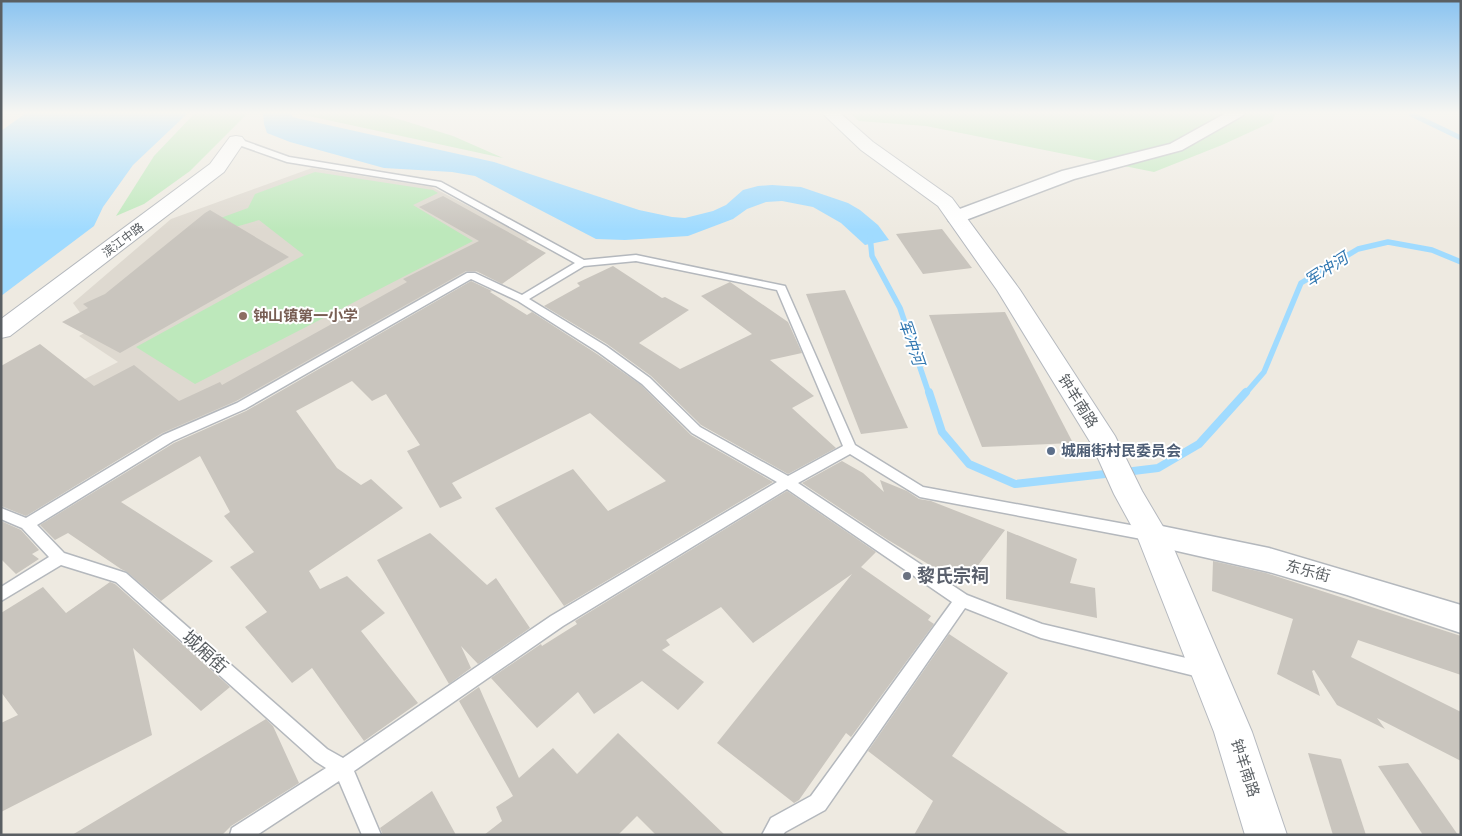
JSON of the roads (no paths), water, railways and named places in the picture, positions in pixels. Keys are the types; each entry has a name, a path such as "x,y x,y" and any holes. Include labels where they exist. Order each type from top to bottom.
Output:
{"main road":[{"name":"滨江中路","path":"1,331 217,168 229,152"},
{"name":"钟羊南路","path":"875,152 946,202 1008,290 1105,443 1129,494 1152,535 1208,671 1233,732 1266,835"}],"street":[{"path":"956,217 1068,175 1157,152"},
{"name":"东乐街","path":"1152,535 1193,541 1344,581 1461,619"}],"lane":[{"path":"266,152 287,159 438,184 582,263"},
{"path":"522,299 582,263 636,258 781,288 850,448 920,492 1152,535"},
{"path":"27,524 168,438 241,406 471,275 522,299 602,349 646,381 696,430 787,483 962,600 1041,631 1208,671"},
{"path":"239,835 343,768 557,621 787,483 850,448"},
{"name":"城厢街","path":"1,513 27,524 59,558 120,577 321,755 343,768"},
{"path":"1,595 59,558"},
{"path":"770,835 778,825 818,803 962,600"},
{"path":"343,768 372,835"}],"water":[{"path":"1,152 147,152 133,165 103,207 94,226 1,296"},
{"path":"326,152 449,152 494,162 639,210 685,218 713,211 726,205 743,190 772,185 801,187 848,203 860,210 878,225 889,240 865,245 841,223 813,207 782,201 766,202 747,209 733,219 688,236 625,240 596,239 475,176 452,172 384,168"}],"waterway":[{"name":"军冲河","path":"870,236 872,256 900,308 929,394"},
{"name":"军冲河","path":"1245,394 1264,372 1301,283 1358,249 1388,242 1432,250 1461,262"},
{"name":"军冲河","path":"929,392 942,432 969,464 1015,484 1114,473"},
{"name":"军冲河","path":"1125,472 1158,468 1199,444 1246,392"}],"place":[{"name":"钟山镇第一小学","path":"243,316"},
{"name":"城厢街村民委员会","path":"1051,451"},
{"name":"黎氏宗祠","path":"907,576"}]}
